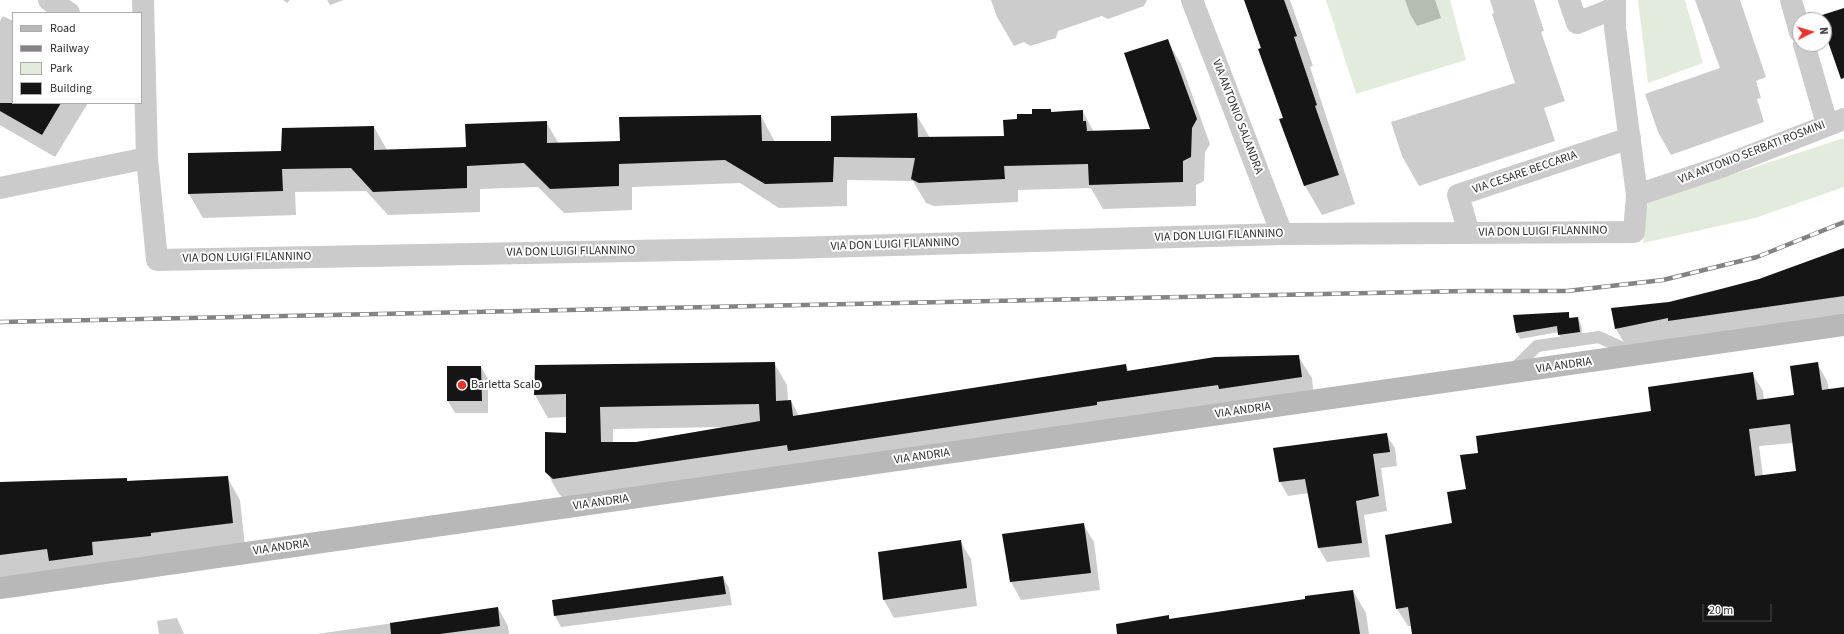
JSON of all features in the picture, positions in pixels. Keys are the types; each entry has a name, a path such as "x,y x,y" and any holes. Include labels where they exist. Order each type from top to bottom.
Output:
{"main road":[{"name":"VIA ANDRIA","path":"0,588 1844,325"}],"street":[{"path":"49,0 67,12"},
{"path":"0,188 147,158 143,61 143,0"},
{"name":"VIA ANTONIO SALANDRA","path":"1192,0 1282,234"},
{"path":"1570,0 1578,23 1615,4 1615,28 1637,195"},
{"path":"1791,0 1794,12"},
{"path":"1807,52 1836,121"},
{"name":"VIA ANTONIO SERBATI ROSMINI","path":"1637,195 1720,167 1836,121"},
{"name":"VIA CESARE BECCARIA","path":"1469,233 1458,195 1630,138"},
{"name":"VIA DON LUIGI FILANNINO","path":"147,158 157,260 789,248 1282,234 1634,232 1637,195"}],"green space":[{"path":"1326,0 1450,0 1466,60 1356,94"},
{"path":"1638,0 1685,0 1703,63 1648,83"},
{"path":"1844,138 1844,187 1755,218 1643,243 1648,202"}],"building":[{"path":"1244,0 1284,0 1297,36 1294,37 1317,105 1315,106 1339,175 1304,186 1279,119 1283,118 1258,49 1261,48"},
{"path":"1844,8 1844,78 1841,79 1832,52 1832,12"},
{"path":"1168,39 1197,119 1192,128 1191,157 1183,161 1183,182 1089,185 1088,164 1004,166 1005,179 919,183 911,179 915,158 834,157 833,182 765,184 725,160 619,164 619,186 550,189 524,163 467,166 467,188 373,192 351,168 282,169 283,191 188,194 188,153 281,151 282,128 374,126 374,150 466,147 465,124 547,121 547,143 620,141 619,117 761,115 762,141 831,141 831,116 917,113 918,137 1004,136 1003,120 1017,119 1017,114 1032,114 1032,109 1051,109 1051,112 1083,110 1083,121 1086,121 1087,131 1150,129 1124,53"},
{"path":"0,103 60,104 42,135 0,111"},
{"path":"1844,248 1844,296 1668,321 1668,318 1615,329 1611,308 1669,302 1717,290 1759,279"},
{"path":"1569,312 1569,318 1578,317 1580,332 1558,335 1557,326 1516,333 1513,315"},
{"path":"1299,355 1302,377 1219,389 1218,385 1097,402 1097,405 788,451 787,445 553,479 545,472 545,432 566,433 566,394 534,395 535,365 775,362 776,401 791,400 793,416 1126,364 1127,371 1215,357","holes":["759,404 760,421 636,442 601,442 600,407"]},
{"path":"1818,362 1822,390 1844,387 1844,634 1412,634 1408,607 1396,609 1385,535 1452,523 1447,492 1466,489 1460,455 1478,453 1476,436 1651,411 1648,387 1753,372 1757,400 1794,395 1790,366","holes":["1790,424 1796,471 1755,476 1749,429"]},
{"path":"447,366 481,366 482,401 447,401"},
{"path":"1387,433 1390,452 1373,454 1379,496 1356,501 1362,543 1318,548 1305,479 1279,482 1273,448"},
{"path":"228,476 233,523 151,533 151,536 92,542 93,555 49,561 47,549 0,555 0,482 127,478 127,481"},
{"path":"1084,523 1091,573 1010,582 1002,534"},
{"path":"961,540 967,588 883,600 878,552"},
{"path":"723,576 726,594 554,616 552,600"},
{"path":"1353,590 1360,634 1117,634 1116,624 1169,615 1169,619 1305,599 1305,596"},
{"path":"498,607 500,626 440,634 391,634 390,623"}],"railway":[{"path":"0,322 1465,291 1567,291 1663,280 1757,257 1844,222"}],"place":[{"name":"Barletta Scalo","path":"462,385"}]}
